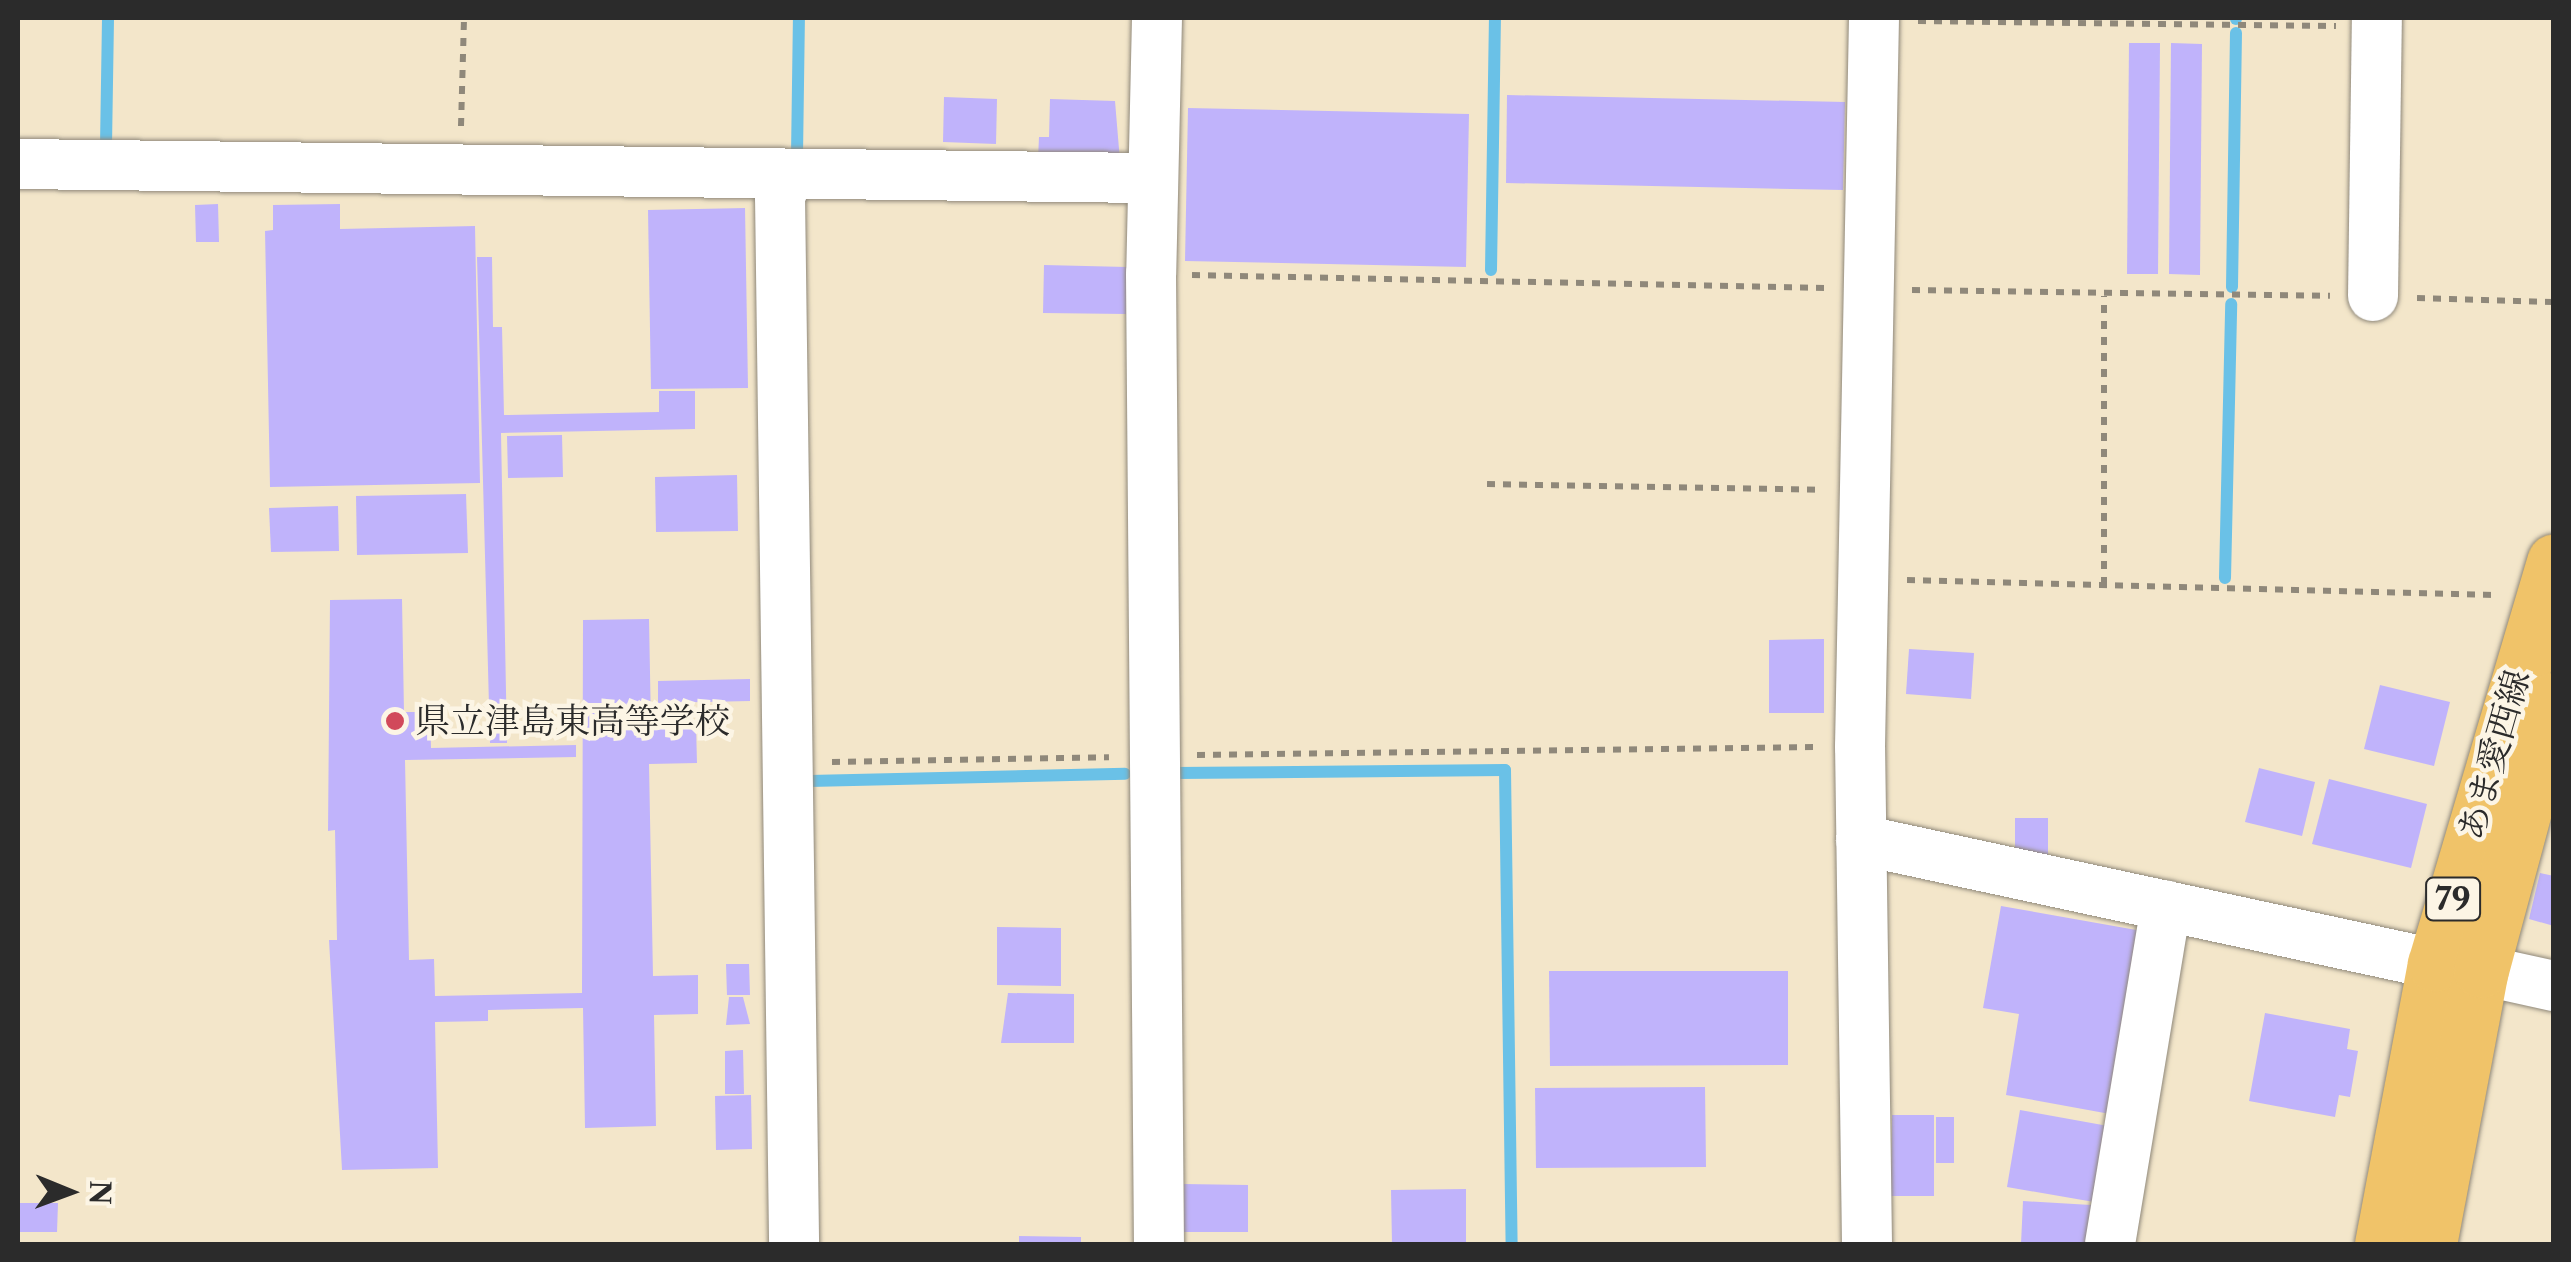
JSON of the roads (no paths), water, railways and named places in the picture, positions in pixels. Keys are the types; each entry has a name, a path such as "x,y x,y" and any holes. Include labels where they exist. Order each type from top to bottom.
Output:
{"main road":[{"name":"あま愛西線","path":"2382,1244 2458,967 2547,578"},
{"name":"あま愛西線","path":"2429,1244 2458,967 2554,700"}],"street":[{"path":"1156,18 1151,274 1158,1244"},
{"path":"1867,1244 1860,747 1874,19"},
{"path":"2373,296 2377,22"},
{"path":"18,164 788,178 810,172 1153,178"},
{"path":"788,178 780,196 794,1244"},
{"path":"1862,840 2554,986"},
{"path":"2110,1244 2166,906"}],"waterway":[{"path":"106,146 108,18"},
{"path":"797,156 799,18"},
{"path":"1491,270 1495,18"},
{"path":"2232,287 2236,33"},
{"path":"2225,578 2231,304"},
{"path":"1175,773 1505,770 1512,1244"},
{"path":"809,781 1125,774"}],"place":[{"name":"県立津島東高等学校","path":"395,721"}]}
